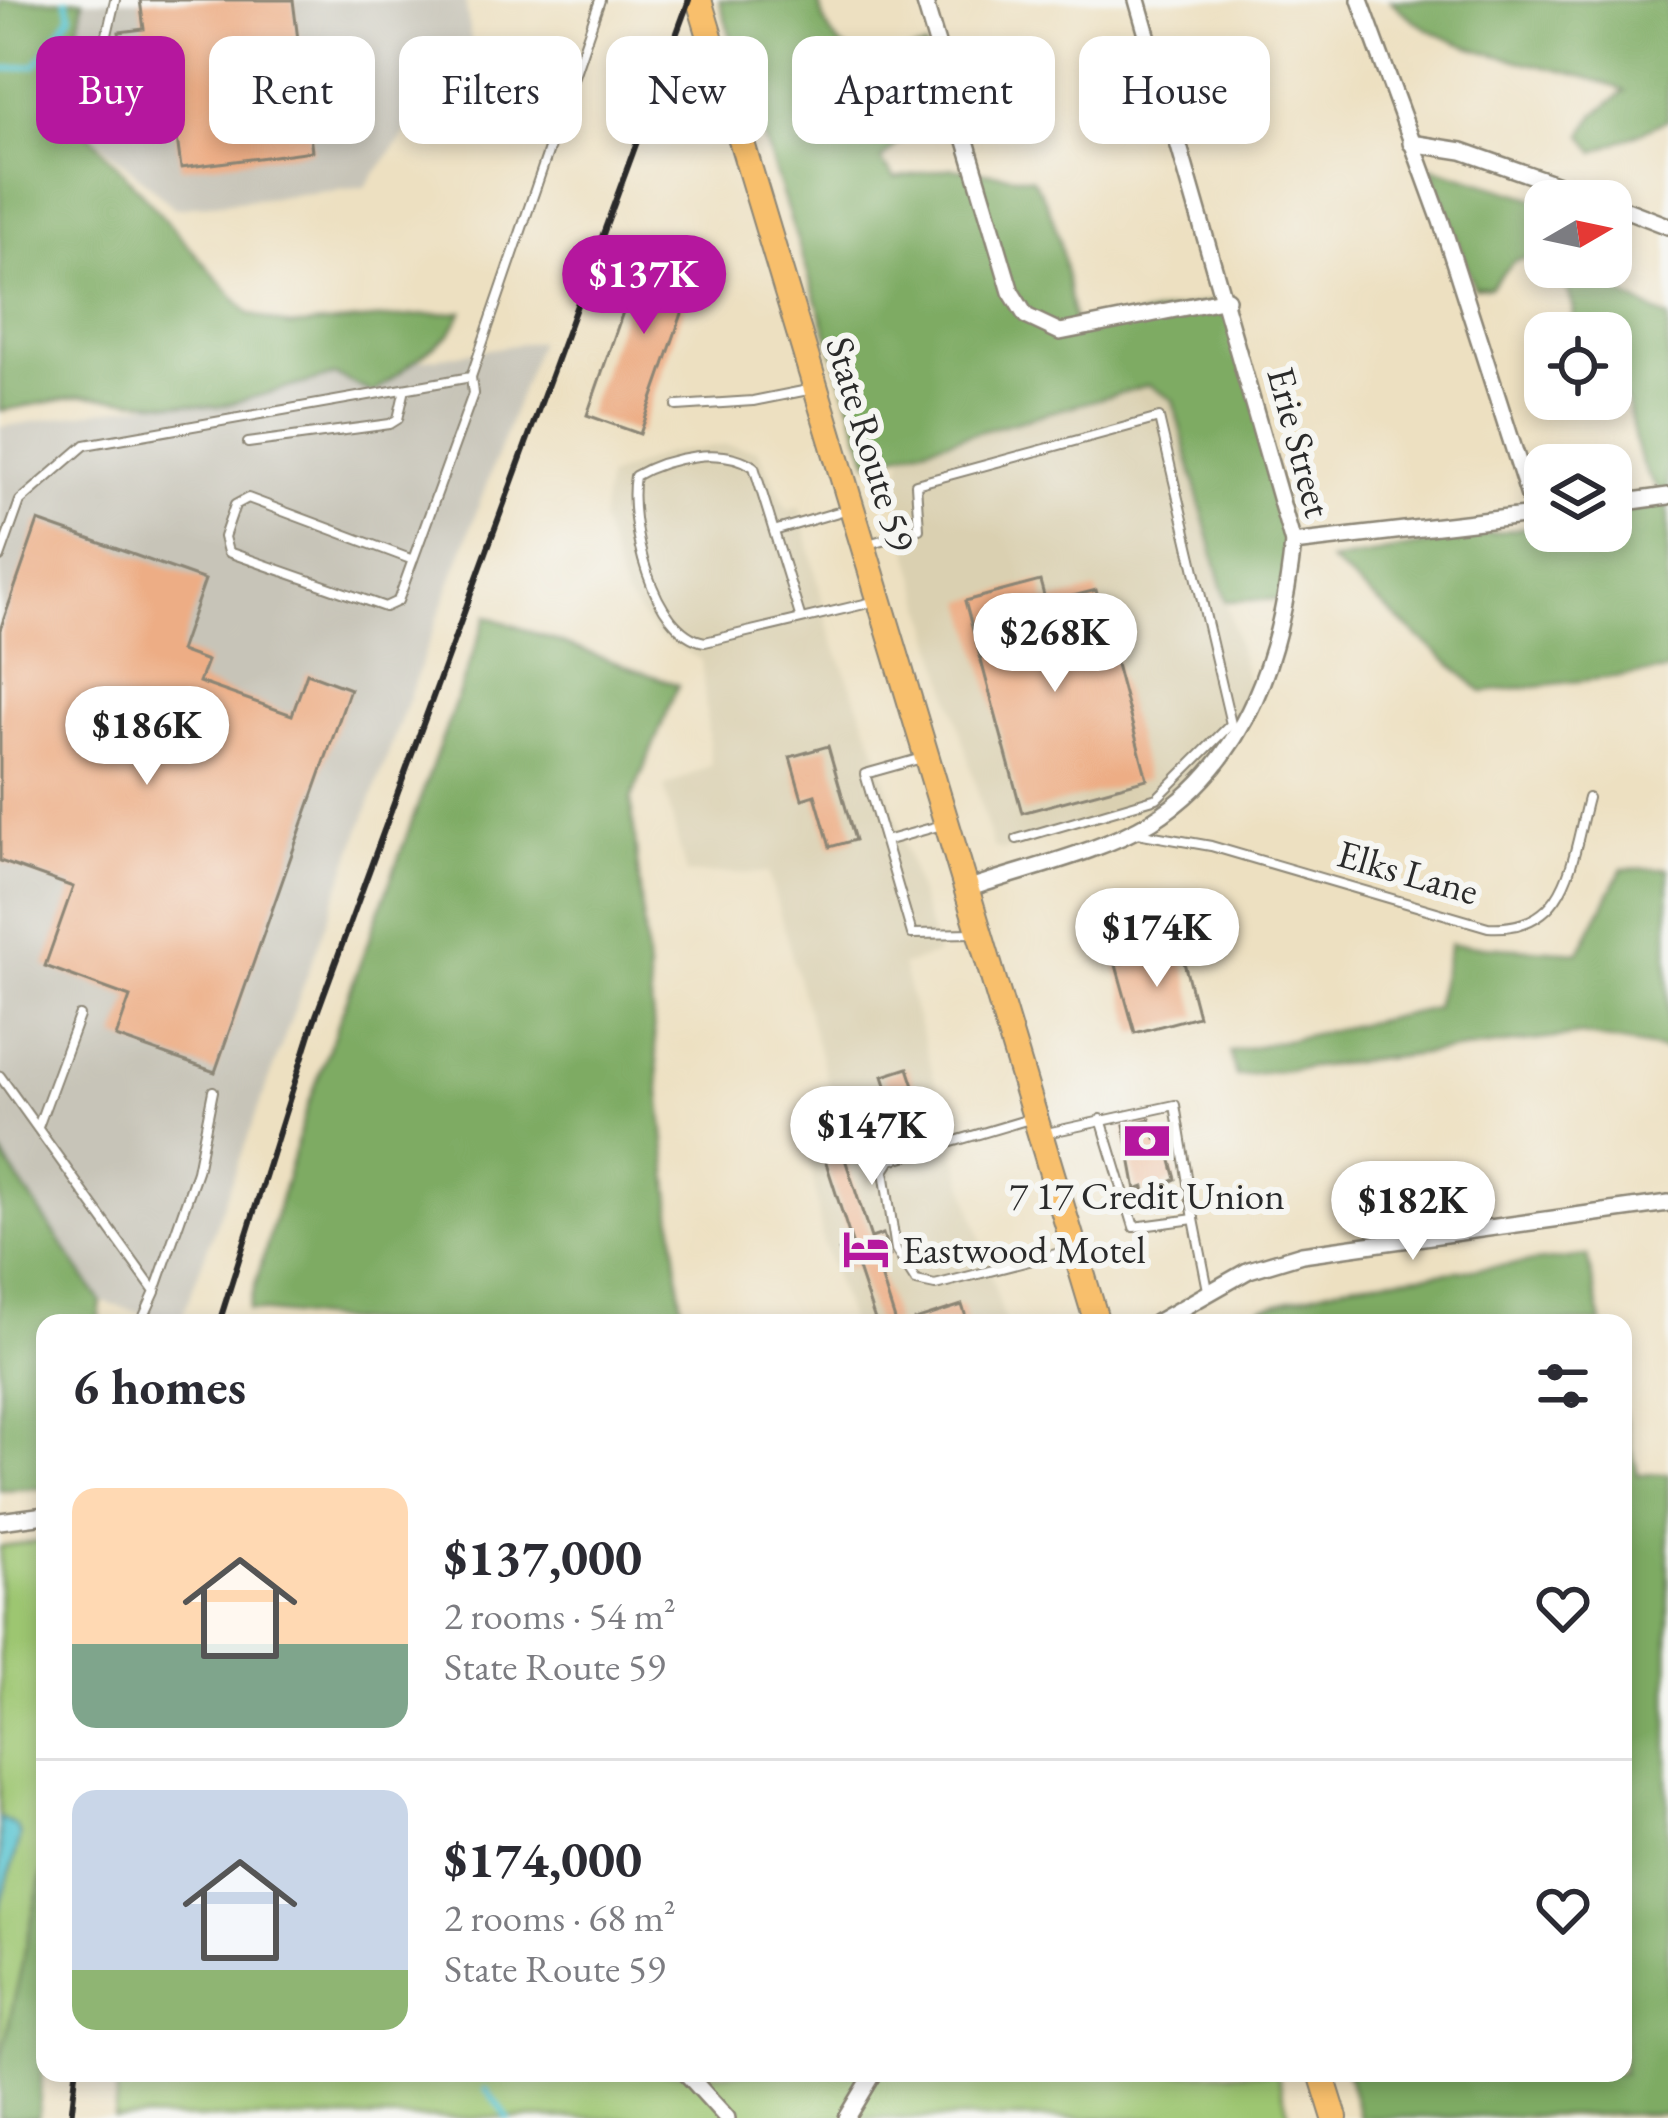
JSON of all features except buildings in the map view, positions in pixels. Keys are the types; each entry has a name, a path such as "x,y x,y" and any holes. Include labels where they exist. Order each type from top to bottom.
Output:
{"main road":[{"name":"State Route 59","path":"699,0 970,888 1094,1314"},
{"path":"1324,2082 1335,2118"}],"street":[{"path":"924,0 1011,292 1026,316 1060,332 1228,298"},
{"name":"Erie Street","path":"970,888 1129,832 1176,803 1236,726 1280,631 1293,543 1228,298 1137,0"},
{"path":"1360,0 1524,468"},
{"path":"1411,143 1484,158 1546,180"},
{"path":"1632,212 1668,226"},
{"path":"1632,501 1668,496"},
{"path":"1293,543 1524,516"},
{"path":"1171,1314 1249,1270 1303,1254 1668,1203"},
{"path":"0,1522 36,1516"},
{"path":"694,2082 727,2118"},
{"path":"847,2118 869,2082"}],"lane":[{"path":"107,36 115,0"},
{"path":"413,560 248,498 235,505 224,538 228,552 385,607 398,601 413,560 473,394 471,377 601,0"},
{"path":"0,556 20,501 85,445 471,377"},
{"path":"677,406 753,401 816,388"},
{"path":"248,443 390,424 398,419 405,389"},
{"path":"863,545 919,529 916,484 1159,418 1236,726 1156,798 1017,839"},
{"path":"801,619 754,467 742,459 711,455 635,476 633,523 666,617 679,634 705,642 801,619 880,600"},
{"path":"777,530 852,508"},
{"path":"929,756 865,774 912,934 982,932"},
{"name":"Elks Lane","path":"1129,832 1210,846 1489,927 1517,929 1546,913 1568,875 1588,798"},
{"path":"885,842 949,823"},
{"path":"38,1129 79,1016"},
{"path":"0,1076 155,1292"},
{"path":"145,1314 197,1171 212,1091"},
{"path":"1075,1249 935,1286 916,1281 896,1250 884,1171 891,1160 1038,1126 1175,1105 1208,1292"},
{"path":"1101,1119 1134,1227 1194,1219"}],"shaded area":[{"path":"72,0 465,0 470,36 399,36 399,142 365,187 175,208 102,144 185,144 185,36 67,36"},
{"path":"539,341 183,1314 146,1314 101,1302 0,1152 0,427"},
{"path":"1149,384 1173,400 1250,690 1228,746 1161,804 1002,851 993,847 898,512 902,452"},
{"path":"727,445 758,450 787,509 800,507 831,636 874,742 937,954 902,966 1002,1314 847,1314 823,1243 807,1139 840,1125 768,873 686,874 664,787 711,765 701,660 657,636 624,595 601,521 607,478 666,453"}],"green space":[{"path":"0,0 83,0 77,36 36,36 36,144 98,144 249,314 289,326 462,312 450,334 373,393 335,375 218,407 82,396 0,411"},
{"path":"719,0 818,0 832,36 792,36 792,144 897,144 881,161 895,178 952,168 1031,178 1056,230 1075,329 1227,299 1293,543 1287,599 1226,601 1173,400 1149,385 869,462 766,144 768,36 731,36"},
{"path":"1390,0 1668,0 1668,120 1595,152 1583,135 1595,114 1625,91 1471,48 1415,21"},
{"path":"1431,167 1524,196 1524,259 1515,260 1490,287 1474,287"},
{"path":"1567,288 1611,288 1668,319 1668,496 1644,468 1631,420 1632,312 1574,309"},
{"path":"1668,503 1668,671 1483,692 1330,561 1524,528 1524,552 1632,552 1632,509"},
{"path":"487,616 678,685 631,800 682,1314 284,1314 248,1310 306,1111"},
{"path":"1668,868 1668,1050 1581,1035 1236,1076 1230,1052 1435,1008 1450,944 1579,952 1622,869"},
{"path":"0,1152 101,1302 99,1314 36,1314 36,1488 0,1490"},
{"path":"1587,1256 1600,1314 1257,1314 1260,1308 1351,1283"},
{"path":"1632,1449 1638,1475 1668,1473 1668,2114 1360,2118 1350,2082 1632,2082"},
{"path":"36,1542 36,1902 0,2064 0,1547"},
{"path":"36,1902 36,2082 41,2082 38,2118 0,2118 0,2064"},
{"path":"118,2082 1280,2082 1290,2118 114,2118"}],"water":[{"path":"0,1818 15,1825 20,1835 0,1909"}],"waterway":[{"path":"0,70 36,65 71,15 66,0"},
{"path":"486,2089 508,2118"}],"railway":[{"path":"222,1314 314,1021 689,0"},
{"path":"71,2118 75,2082"}],"place":[{"name":"7 17 Credit Union","path":"1147,1141"},
{"name":"Eastwood Motel","path":"866,1249"}]}
